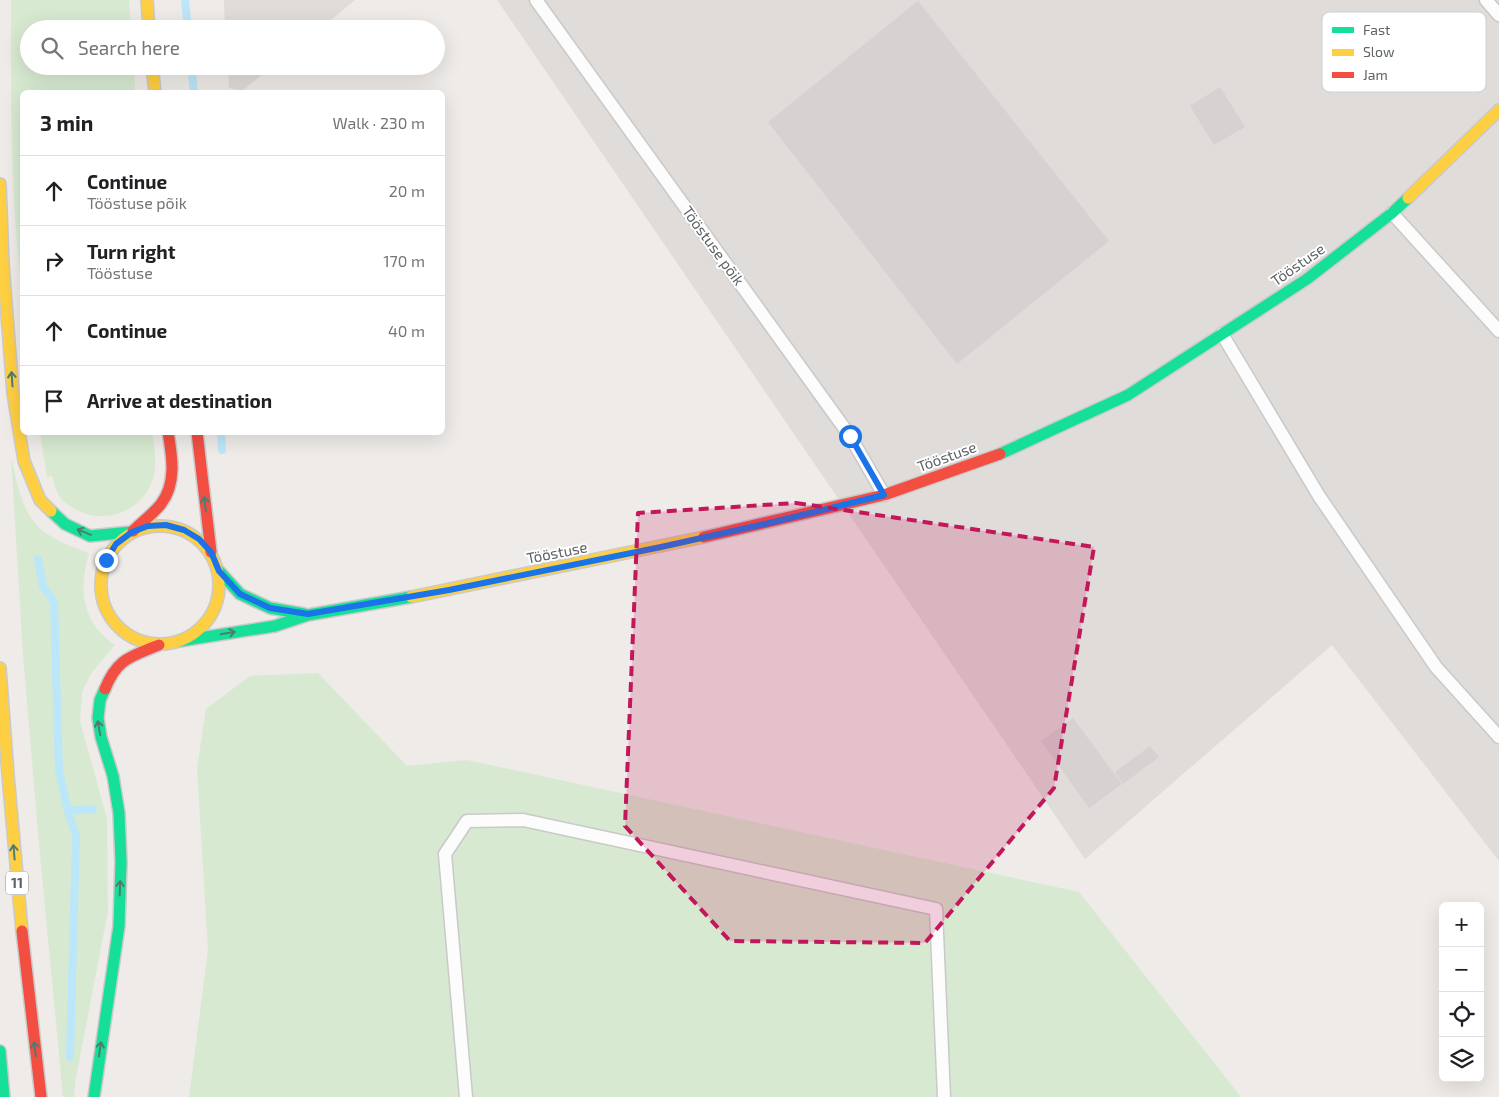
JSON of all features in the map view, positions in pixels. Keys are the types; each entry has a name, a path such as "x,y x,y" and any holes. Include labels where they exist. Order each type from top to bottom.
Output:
{"main road":[{"path":"147,0 148,20"},
{"path":"153,75 155,90"},
{"name":"Tööstuse","path":"180,641 274,626 308,614 449,590 769,523 884,495 1011,450 1128,394 1307,279 1392,213 1499,110"},
{"path":"0,184 3,263 13,393 24,461 40,500 65,524 90,536 132,532 148,526 166,525 184,530 199,539 211,552"},
{"path":"159,645 139,641 123,631 110,616 102,599 101,579 106,560 116,544 132,532 162,503 171,482 172,464 168,435"},
{"path":"94,1097 119,926 121,862 119,813 113,776 101,737 98,718 100,700 110,674 126,659 159,645 180,641 196,633 208,621 217,605 220,588 219,571 211,552 197,435"},
{"name":"Tööstuse","path":"219,571 240,594 270,608 308,614"},
{"name":"11","path":"0,668 6,764 27,988 41,1097"},
{"path":"0,1051 4,1097"}],"lane":[{"name":"Tööstuse põik","path":"536,0 850,436 884,495"},
{"path":"1486,0 1499,15"},
{"path":"1392,213 1499,331"},
{"path":"1222,334 1319,496 1380,586 1436,667 1499,737"},
{"path":"466,1097 446,854 467,821 523,820 936,909 944,1097"}],"highlighted area":[{"path":"796,503 1094,547 1054,788 925,943 730,941 625,826 638,513"}],"shaded area":[{"path":"224,0 355,0 331,20 225,20"},
{"path":"497,0 1499,0 1499,861 1332,645 1085,859"},
{"path":"228,75 262,75 243,90 229,88"}],"green space":[{"path":"11,0 129,0 130,20 20,20 20,75 134,75 135,90 20,90 20,272 13,182"},
{"path":"40,435 152,435 155,464 154,475 149,488 133,506 122,512 109,516 84,513 63,501 57,492 52,476 47,477"},
{"path":"11,456 21,497 36,524 54,538 89,553 84,580 85,605 95,627 115,645 92,672 82,692 80,721 107,819 108,911 75,1083 74,1097 63,1097 23,655"},
{"path":"318,673 407,766 467,760 1079,892 1241,1097 189,1097 208,950 197,768 206,709 250,676"}],"building":[{"path":"918,1 1109,241 957,364 768,122"},
{"path":"1220,87 1245,127 1214,145 1190,106"},
{"path":"1073,718 1122,784 1089,808 1041,741"},
{"path":"1150,746 1159,757 1123,784 1115,772"}],"waterway":[{"path":"185,0 187,20"},
{"path":"192,75 194,90"},
{"path":"221,435 222,450"},
{"path":"38,559 43,586 54,602 59,771 68,811"},
{"path":"70,1057 76,836 68,811 93,809"}],"traffic: fast":[{"path":"1000,454 1128,395 1307,279 1392,213 1408,198"},
{"path":"51,511 65,524 90,536 131,532"},
{"path":"219,571 240,594 270,608 304,614"},
{"path":"180,641 275,626 308,615 411,597"},
{"path":"94,1097 119,926 121,862 119,813 113,776 101,737 98,718 100,700 105,689"},
{"path":"0,1051 4,1097"}],"traffic: slow":[{"path":"147,0 148,20"},
{"path":"153,75 155,90"},
{"path":"1408,198 1499,110"},
{"path":"0,184 3,263 13,393 24,461 40,500 51,511"},
{"path":"160,526 183,530 202,543 215,562 219,585 215,608 202,627 183,640 160,644 137,640 118,627 105,608 101,585 105,562 118,543 137,530 160,526"},
{"path":"411,597 704,537"},
{"path":"0,668 22,931"}],"traffic: jam":[{"path":"133,531 151,515 166,496 172,469 168,435"},
{"path":"197,435 211,552"},
{"path":"704,537 884,495 1000,454"},
{"path":"105,689 114,671 126,660 159,645"},
{"path":"22,931 41,1097"}],"route":[{"path":"106,560 116,544 132,532 148,526 166,525 184,530 199,539 211,552 219,571 240,594 270,608 308,614 449,590 661,547 884,495 850,436"}]}
